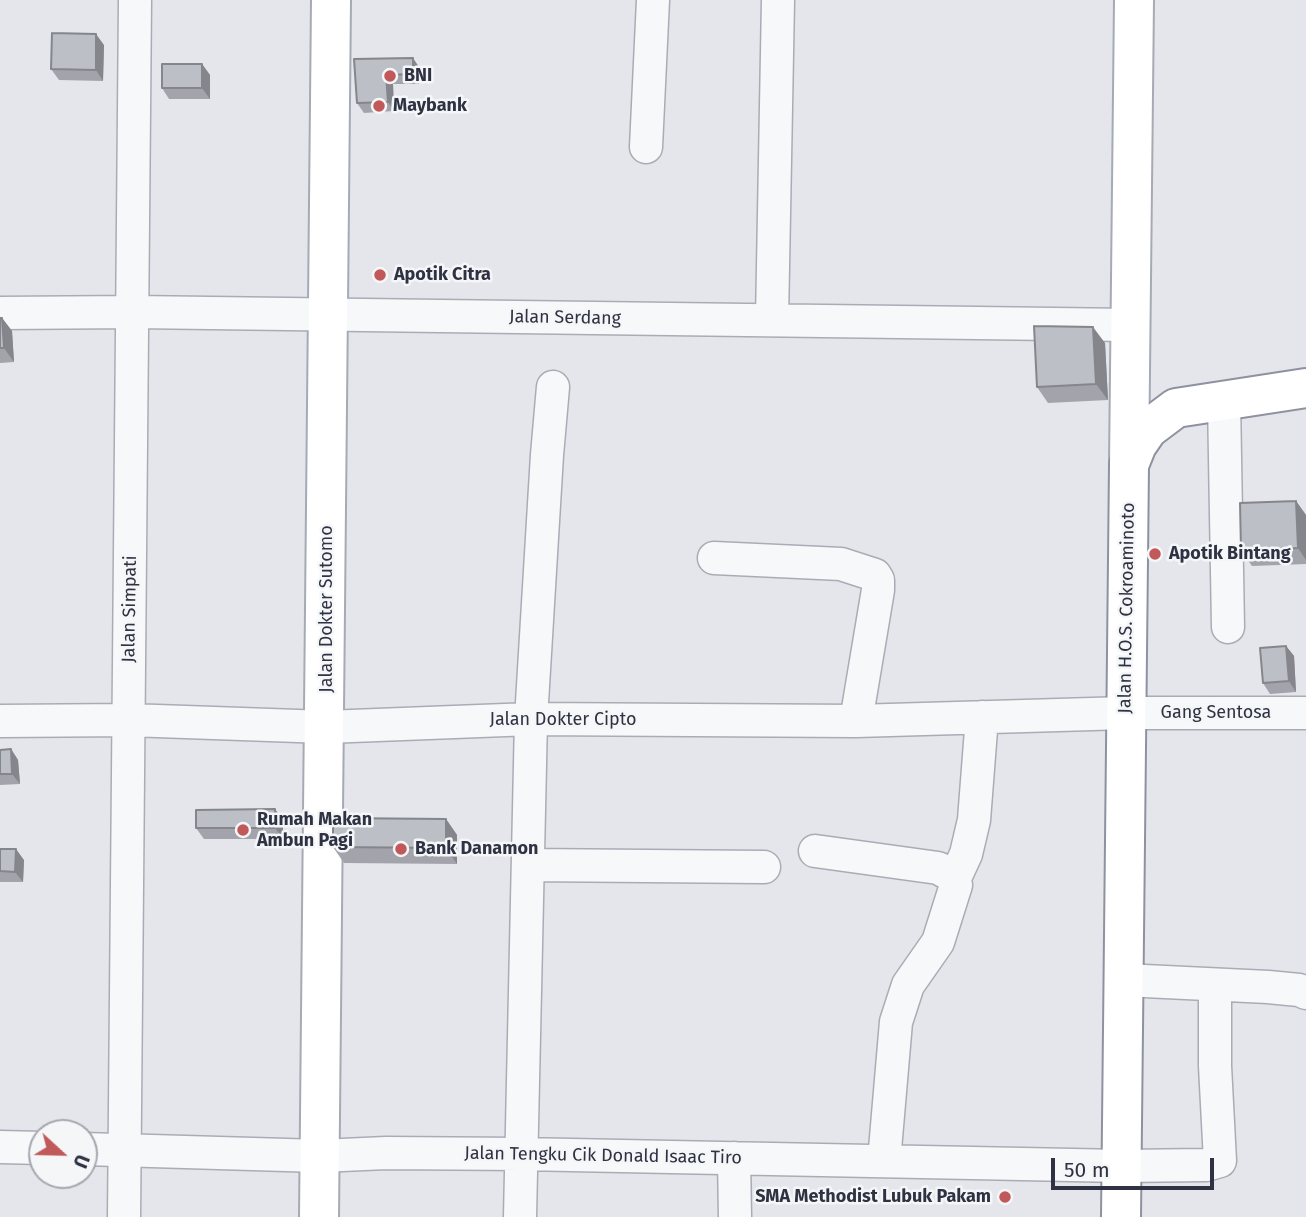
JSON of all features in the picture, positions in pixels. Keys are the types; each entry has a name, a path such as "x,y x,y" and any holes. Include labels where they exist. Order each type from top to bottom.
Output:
{"main road":[{"name":"Jalan Dokter Sutomo","path":"319,1217 326,727 331,0"},
{"name":"Jalan H.O.S. Cokroaminoto","path":"1121,1217 1134,0"},
{"path":"1130,341 1135,376 1146,391 1176,408"},
{"path":"1129,465 1137,445 1148,429 1176,408 1306,388"}],"street":[{"name":"Jalan Simpati","path":"124,1217 135,0"},
{"path":"646,147 653,0"},
{"path":"772,320 778,0"},
{"name":"Jalan Serdang","path":"0,313 134,312 772,320 1130,341"},
{"path":"520,1217 531,719 553,387"},
{"path":"1224,401 1228,626"},
{"path":"714,558 841,564 875,575 878,590 856,721"},
{"name":"Jalan Dokter Cipto","path":"0,721 129,720 326,727 531,719 856,721 1126,713"},
{"name":"Gang Sentosa","path":"1126,713 1306,713"},
{"path":"954,880 964,862 974,820 982,717"},
{"path":"815,852 937,868 951,875 956,885 938,943 908,985 896,1022 884,1161"},
{"path":"529,865 764,866"},
{"path":"1124,980 1305,990"},
{"name":"Jalan Tengku Cik Donald Isaac Tiro","path":"98,1149 320,1156 386,1153 521,1154 1122,1166 1206,1165 1220,1161 1215,1066 1215,985"},
{"path":"0,1147 28,1148"},
{"path":"734,1158 735,1217"}],"building":[{"path":"52,33 96,34 96,70 51,69"},
{"path":"413,58 413,74 386,75 388,102 357,103 354,59"},
{"path":"162,64 202,64 202,88 162,88"},
{"path":"2,318 4,348 0,348"},
{"path":"1034,326 1093,327 1096,384 1037,387"},
{"path":"1296,501 1298,548 1241,550 1240,503"},
{"path":"1286,646 1289,681 1263,683 1260,648"},
{"path":"11,749 12,774 0,774 0,750"},
{"path":"275,809 275,828 196,828 196,810"},
{"path":"333,818 446,819 446,848 333,847"},
{"path":"0,849 16,849 15,872 0,871"}],"place":[{"name":"BNI","path":"390,76"},
{"name":"Maybank","path":"379,106"},
{"name":"Apotik Citra","path":"380,275"},
{"name":"Apotik Bintang","path":"1155,554"},
{"name":"Rumah Makan Ambun Pagi","path":"243,830"},
{"name":"Bank Danamon","path":"401,849"},
{"name":"SMA Methodist Lubuk Pakam","path":"1005,1197"}]}
